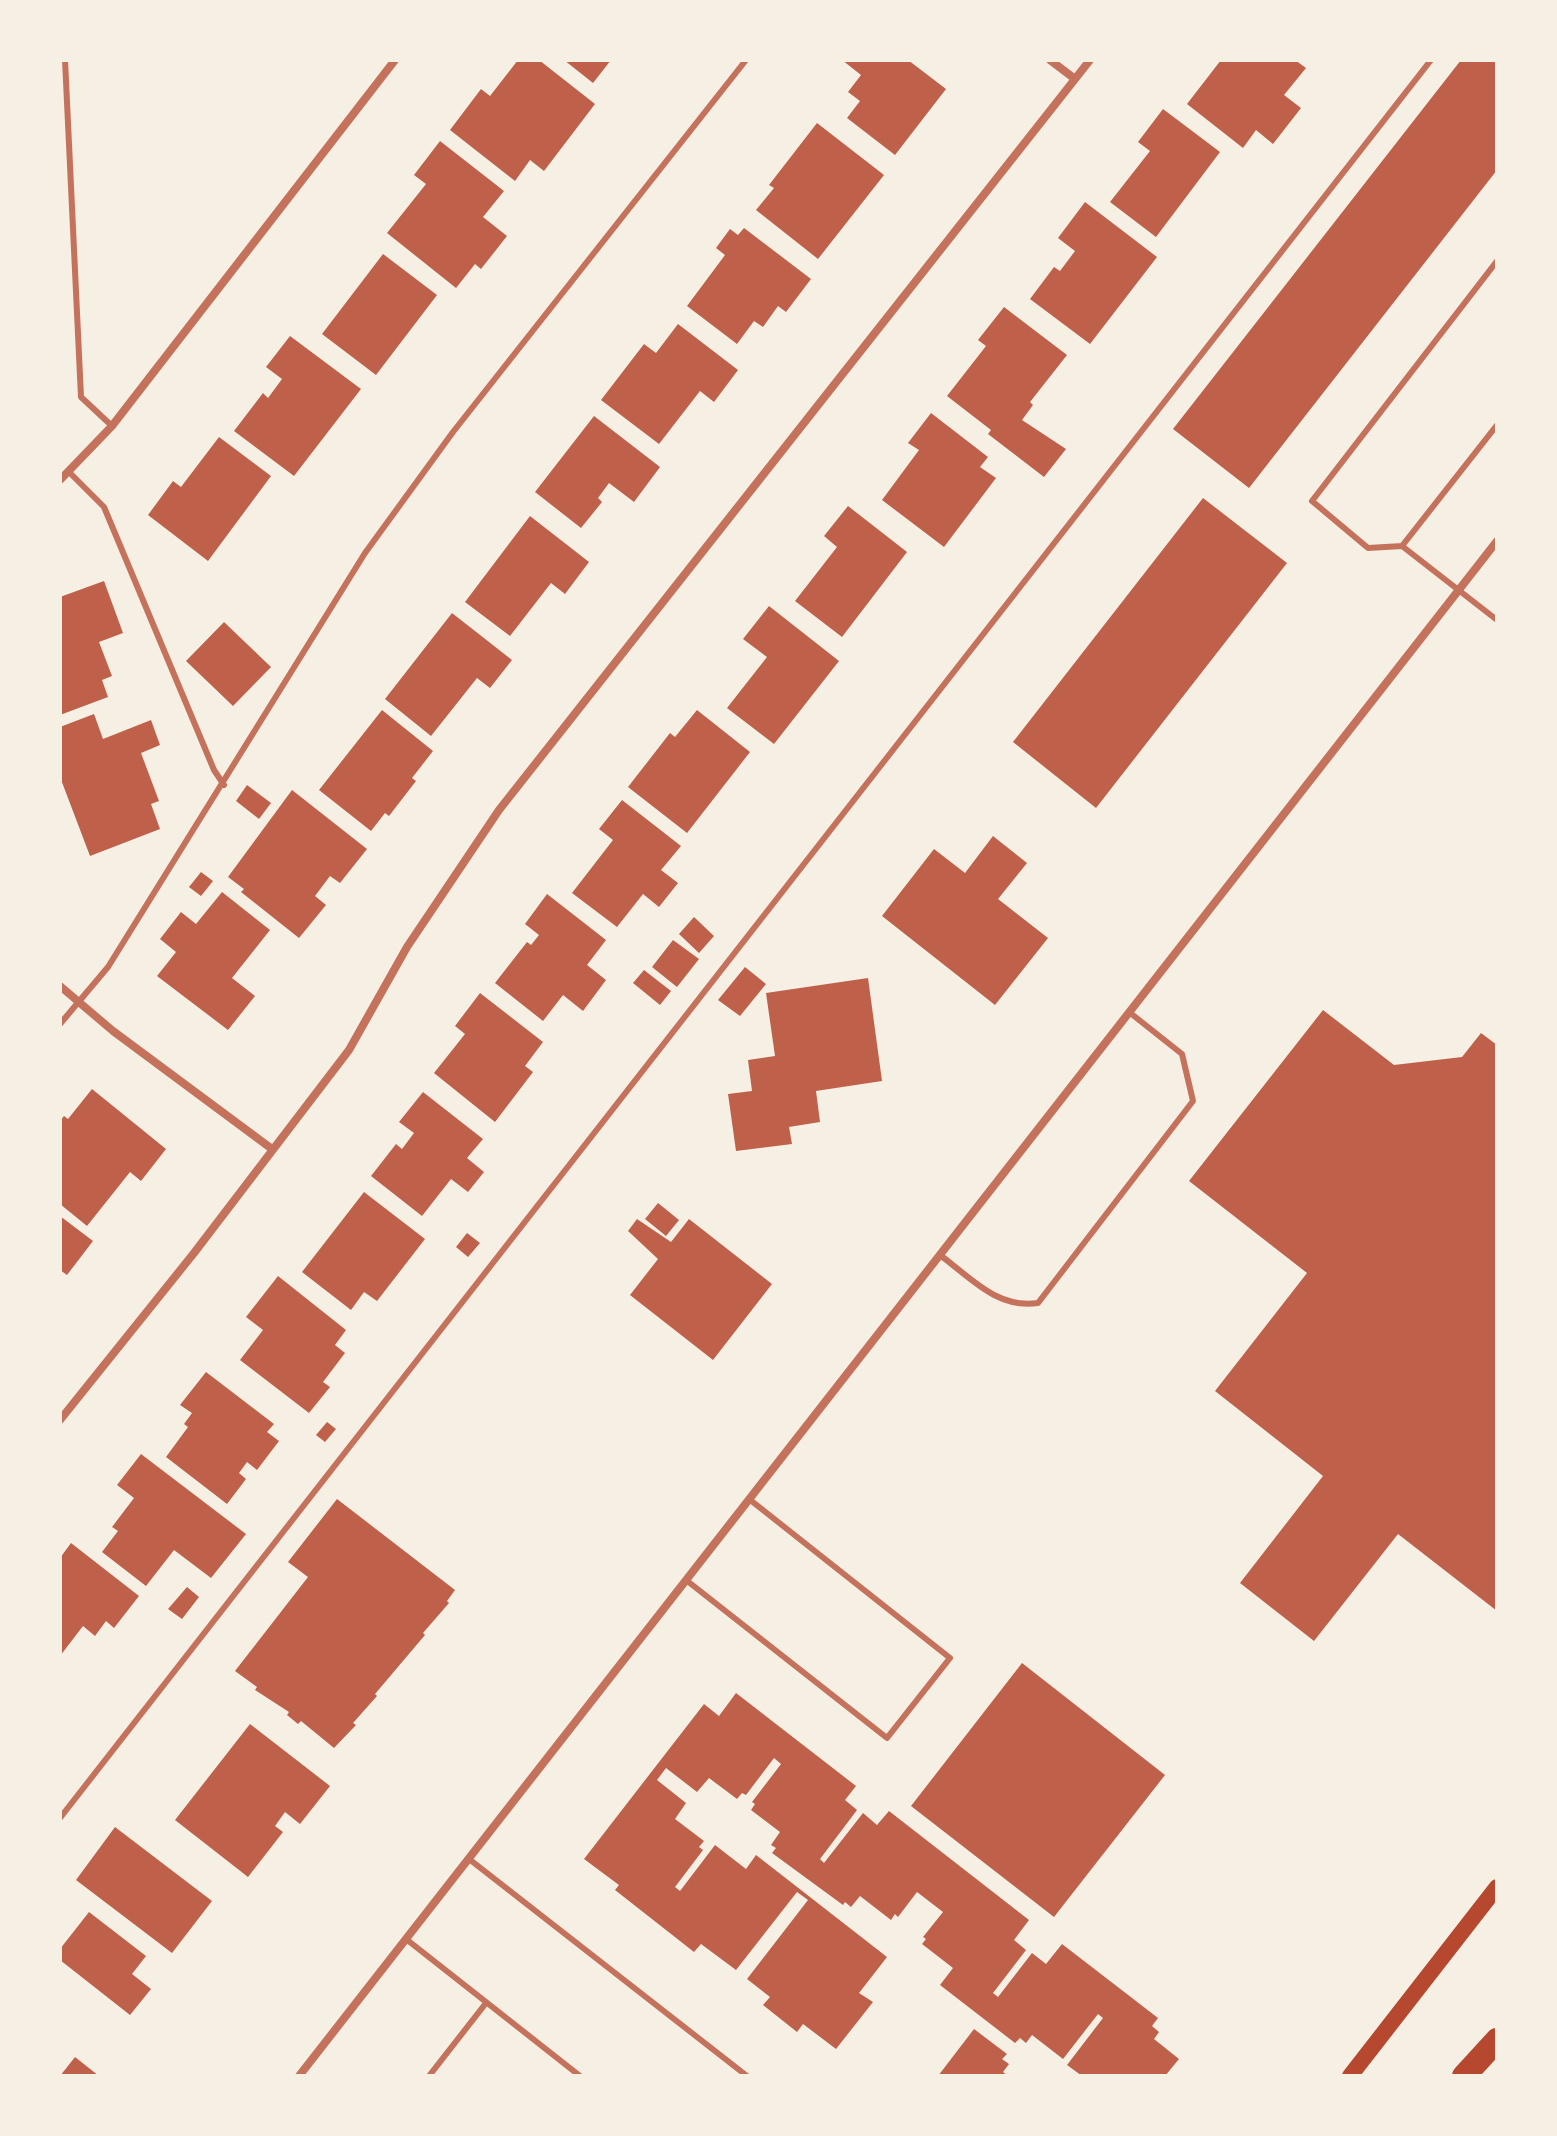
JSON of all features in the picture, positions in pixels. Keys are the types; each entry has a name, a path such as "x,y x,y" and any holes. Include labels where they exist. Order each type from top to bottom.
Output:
{"highway":[{"path":"1464,2076 1497,2040"}],"main road":[{"path":"1350,2076 1497,1887"}],"street":[{"path":"60,480 112,426 395,60"},
{"path":"1050,60 1075,79"},
{"path":"60,1420 194,1253 349,1050 407,947 499,810 1090,60"},
{"path":"299,2076 1497,541"},
{"path":"60,986 272,1149"}],"lane":[{"path":"65,60 81,397 112,426"},
{"path":"60,1024 108,967 224,785 365,553 420,476 746,60"},
{"path":"60,1818 1431,60"},
{"path":"1497,261 1312,501 1368,548 1402,546 1497,620"},
{"path":"1402,546 1497,425"},
{"path":"69,472 104,507 214,770 224,785"},
{"path":"940,1255 995,1297 1016,1306 1038,1303 1193,1101 1182,1054 1129,1012"},
{"path":"686,1580 887,1738 950,1658 749,1499"},
{"path":"469,1859 747,2076"},
{"path":"406,1939 580,2076"},
{"path":"429,2076 486,2003"}],"building":[{"path":"518,60 539,60 595,104 544,171 530,160 515,181 450,130 481,89 490,96"},
{"path":"564,60 611,60 593,83"},
{"path":"842,60 908,60 946,89 895,155 847,118 860,101 848,92 861,75"},
{"path":"1221,60 1295,60 1306,68 1284,95 1301,108 1273,144 1256,130 1243,148 1187,104"},
{"path":"1461,60 1497,60 1497,170 1249,488 1173,429"},
{"path":"1163,109 1220,152 1156,237 1110,202 1150,151 1138,142"},
{"path":"817,123 884,175 818,259 756,210 774,188 769,185"},
{"path":"440,141 504,191 483,217 507,236 481,269 475,264 456,288 387,233 426,184 414,175"},
{"path":"1085,202 1157,257 1090,344 1030,299 1054,267 1060,271 1075,251 1058,238"},
{"path":"744,228 811,279 786,312 778,306 763,327 754,321 737,344 687,306 725,255 716,248 730,229 738,235"},
{"path":"383,254 437,295 376,375 322,334"},
{"path":"1004,307 1067,355 1030,402 1033,405 1022,420 1066,449 1044,477 988,434 991,430 947,396 986,346 978,340"},
{"path":"678,324 738,370 714,402 700,391 659,444 601,400 644,344 656,353"},
{"path":"290,336 361,389 294,476 234,431 263,393 268,398 282,379 266,367"},
{"path":"931,413 988,457 980,467 996,478 944,547 882,500 919,450 908,443"},
{"path":"594,416 660,467 634,502 609,483 598,498 602,502 581,528 535,492"},
{"path":"219,437 271,476 208,561 148,515 173,481 181,487"},
{"path":"1203,498 1287,563 1096,808 1013,742"},
{"path":"848,506 907,552 842,637 795,601 837,547 824,536"},
{"path":"530,516 589,562 565,594 551,583 510,636 465,602"},
{"path":"104,581 123,633 99,642 112,676 102,680 108,697 60,715 60,597"},
{"path":"769,606 839,661 774,744 727,708 767,657 743,639"},
{"path":"452,613 512,660 490,688 477,678 431,736 385,699"},
{"path":"224,622 271,667 233,706 186,661"},
{"path":"382,710 433,751 412,778 416,781 389,816 385,813 371,831 319,790"},
{"path":"697,710 750,752 687,833 628,787 670,733 675,737"},
{"path":"94,714 103,739 151,720 160,745 141,753 159,801 151,804 160,829 90,856 60,777 60,727"},
{"path":"247,785 271,803 259,819 236,801"},
{"path":"292,790 367,849 340,883 330,876 315,896 326,905 299,938 241,892 244,889 228,877"},
{"path":"622,800 681,846 661,870 678,883 659,907 643,894 617,927 572,893 613,840 599,829"},
{"path":"993,836 1027,863 998,899 1048,938 995,1005 882,916 934,849 965,873"},
{"path":"201,872 213,881 201,896 189,887"},
{"path":"222,892 270,930 232,978 255,996 228,1030 157,976 176,952 160,939 181,912 196,924"},
{"path":"547,894 606,940 587,965 606,980 583,1011 563,995 543,1021 495,983 527,942 531,945 539,935 525,924"},
{"path":"694,917 714,936 699,953 679,934"},
{"path":"673,940 699,959 677,987 652,967"},
{"path":"745,967 766,984 740,1016 718,1000"},
{"path":"644,970 671,991 660,1005 633,983"},
{"path":"868,978 882,1081 816,1091 820,1122 789,1127 792,1144 736,1151 728,1094 752,1091 748,1060 775,1056 766,993"},
{"path":"480,993 543,1042 525,1066 533,1072 495,1122 434,1073 465,1034 455,1026"},
{"path":"1323,1010 1394,1065 1462,1057 1481,1033 1497,1045 1497,1611 1398,1534 1314,1641 1240,1583 1323,1476 1215,1391 1307,1273 1189,1181"},
{"path":"92,1089 166,1149 141,1181 130,1172 87,1226 60,1204 60,1121 64,1116 68,1119"},
{"path":"423,1092 483,1139 467,1158 484,1172 468,1192 451,1179 422,1216 371,1176 396,1144 402,1149 414,1133 399,1122"},
{"path":"364,1192 425,1239 377,1301 364,1292 351,1310 302,1272"},
{"path":"658,1203 679,1220 666,1236 645,1219"},
{"path":"60,1216 93,1241 67,1275 60,1270"},
{"path":"637,1219 671,1242 689,1219 772,1284 713,1360 630,1295 658,1259 628,1231"},
{"path":"467,1233 480,1243 468,1257 456,1247"},
{"path":"278,1276 346,1330 335,1345 345,1353 323,1382 330,1387 309,1413 240,1360 263,1330 246,1317"},
{"path":"206,1372 274,1424 267,1432 279,1441 257,1470 247,1462 239,1473 246,1479 227,1504 166,1457 188,1427 184,1424 192,1413 180,1405"},
{"path":"327,1422 336,1429 325,1442 316,1435"},
{"path":"141,1454 246,1534 211,1578 174,1550 146,1586 102,1552 118,1531 112,1527 134,1498 117,1485"},
{"path":"337,1499 455,1590 447,1601 449,1603 423,1633 425,1635 375,1694 377,1696 353,1723 356,1725 334,1748 301,1721 298,1724 287,1715 289,1712 255,1690 257,1687 235,1671 308,1577 288,1562"},
{"path":"71,1543 139,1596 114,1628 106,1621 95,1636 83,1626 60,1656 60,1558"},
{"path":"187,1587 199,1597 182,1619 168,1609"},
{"path":"1022,1663 1165,1775 1054,1917 911,1806"},
{"path":"736,1693 856,1786 845,1800 857,1810 820,1859 824,1863 863,1813 877,1825 889,1811 1029,1920 1014,1940 1026,1950 993,1993 998,1997 1032,1953 1046,1964 1062,1944 1158,2018 1152,2026 1159,2032 1154,2039 1179,2059 1165,2076 1082,2076 1067,2065 1103,2018 1098,2014 1063,2059 1032,2035 1026,2043 1020,2038 1015,2043 940,1985 953,1968 922,1944 926,1939 923,1937 943,1912 917,1892 898,1917 895,1914 891,1920 860,1896 851,1907 845,1902 843,1905 772,1853 776,1848 771,1845 780,1832 751,1810 755,1804 752,1802 781,1764 774,1758 746,1795 742,1793 737,1799 709,1778 697,1792 666,1768 657,1780 686,1803 675,1819 704,1841 699,1847 703,1850 675,1887 680,1891 715,1845 746,1869 756,1855 887,1957 859,1993 873,2002 836,2049 803,2024 797,2032 763,2005 770,1997 747,1979 808,1900 797,1892 736,1970 701,1944 694,1952 615,1890 619,1885 584,1859 704,1704 719,1716"},
{"path":"250,1724 330,1786 300,1824 285,1812 275,1826 283,1832 248,1877 175,1820"},
{"path":"115,1827 212,1901 172,1953 76,1880"},
{"path":"89,1912 146,1956 132,1974 151,1989 130,2015 60,1960 60,1949"},
{"path":"974,2029 1007,2054 1002,2059 1009,2064 1003,2072 1008,2076 938,2076"},
{"path":"75,2057 99,2076 60,2076"}]}
